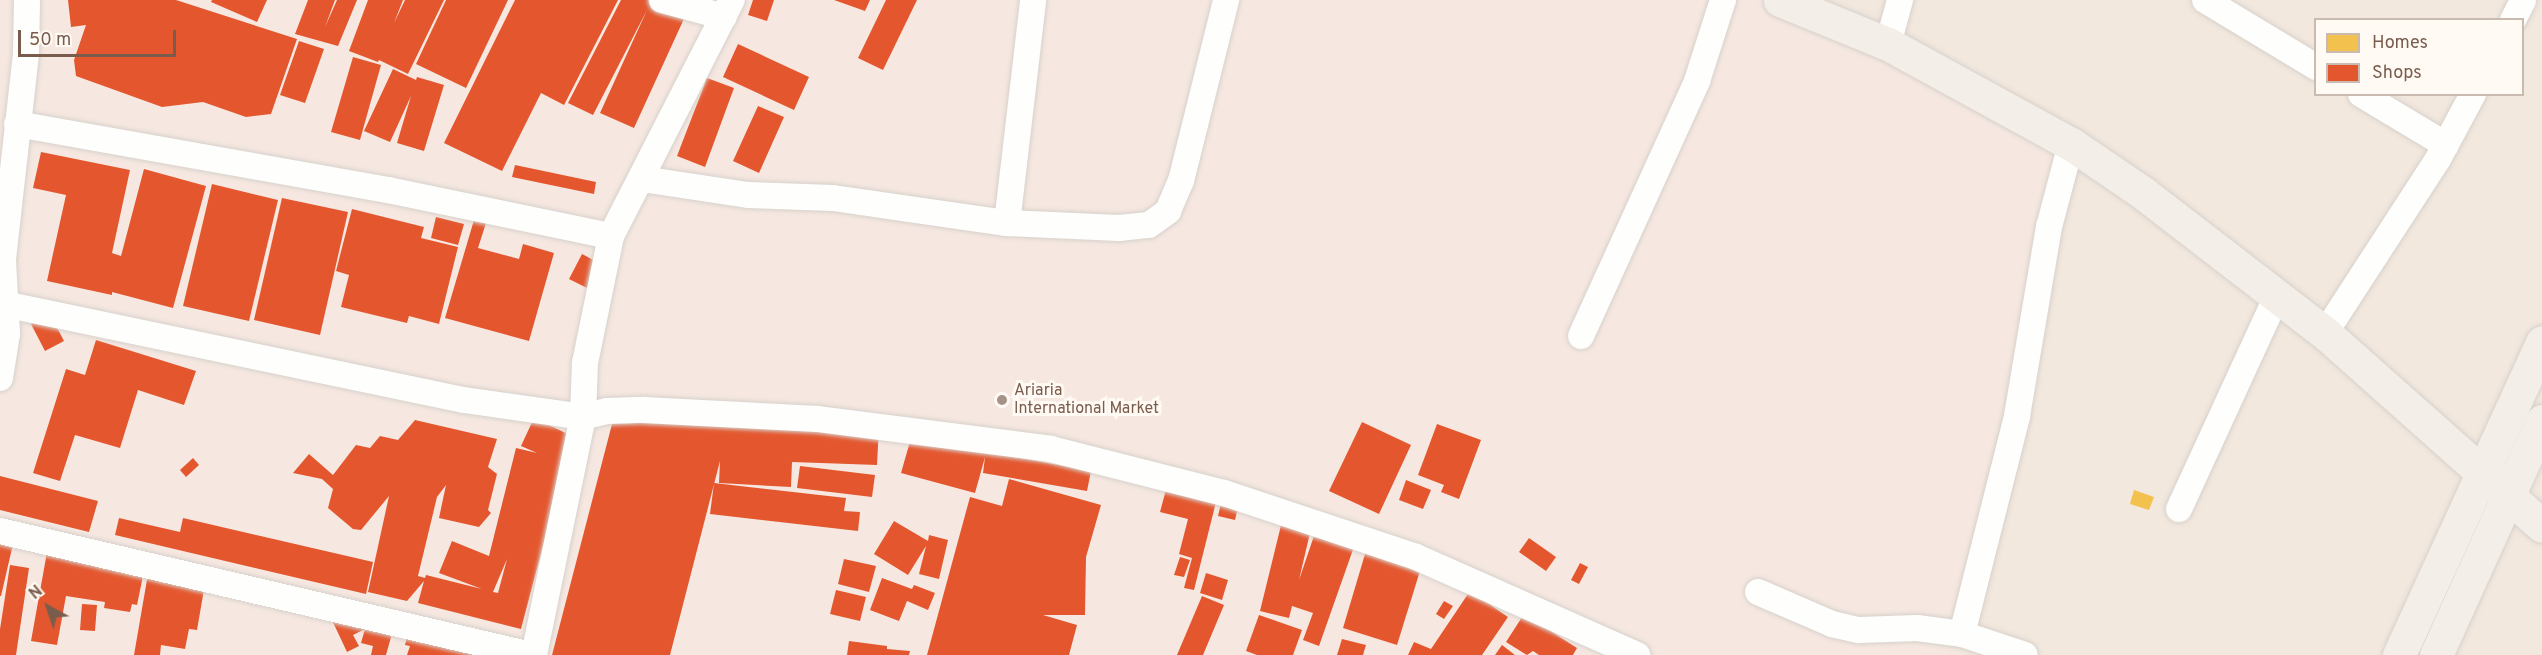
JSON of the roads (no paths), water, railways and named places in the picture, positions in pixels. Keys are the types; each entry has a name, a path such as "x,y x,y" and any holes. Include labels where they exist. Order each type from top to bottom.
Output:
{"main road":[{"path":"1780,0 1888,44 2071,144 2143,193 2278,294 2325,333 2542,526"},
{"path":"2399,655 2542,342"},
{"path":"2436,655 2542,421"}],"street":[{"path":"0,378 7,334 3,259 26,53 27,0"},
{"path":"0,531 533,655 583,417 585,363 611,236 728,8 662,0"},
{"path":"1007,223 1033,0"},
{"path":"642,179 748,195 833,198 1007,223 1119,228 1149,225 1168,211 1181,181 1226,0"},
{"path":"1581,336 1697,81 1723,0"},
{"path":"1888,44 1900,0"},
{"path":"2205,0 2314,66"},
{"path":"2514,18 2523,0"},
{"path":"2364,96 2446,145"},
{"path":"2325,333 2446,145 2472,96"},
{"path":"17,124 388,190 611,236"},
{"path":"1962,634 2017,416 2049,227 2071,144"},
{"path":"2179,509 2278,294"},
{"path":"4,304 464,400 583,417 607,411 645,410 818,419 1051,449 1224,493 1416,557 1589,645 1637,655"},
{"path":"1758,592 1832,624 1859,630 1917,628 1962,634 2025,655"}],"place":[{"name":"Ariaria International Market","path":"1002,400"}]}
